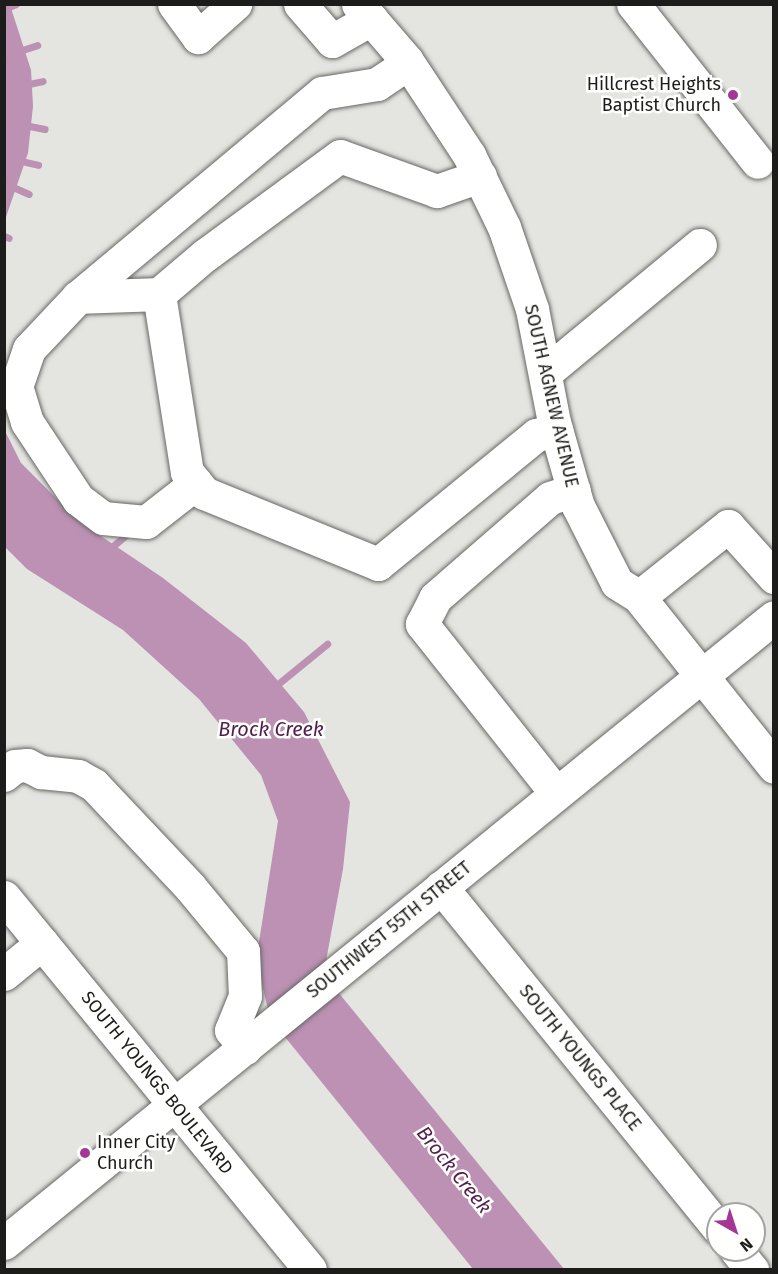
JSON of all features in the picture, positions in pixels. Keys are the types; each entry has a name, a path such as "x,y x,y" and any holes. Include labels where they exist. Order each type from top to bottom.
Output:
{"street":[{"path":"174,4 198,37 236,4"},
{"path":"300,4 332,41 364,12"},
{"path":"633,4 758,162"},
{"name":"SOUTH AGNEW AVENUE","path":"364,12 408,63 480,176 504,227 532,309 556,430 574,490 616,583 639,597 699,677 774,767"},
{"path":"196,483 146,522 103,518 78,499 40,448 27,422 16,387 29,349 78,297 322,93 377,84 408,63"},
{"path":"78,297 159,294 205,255 340,156 437,190 480,176"},
{"path":"545,373 700,245"},
{"path":"159,294 187,472 204,493 378,564 536,435 556,430"},
{"path":"556,793 422,624 435,598 550,498 574,490"},
{"path":"639,597 728,525 774,577"},
{"name":"SOUTHWEST 55TH STREET","path":"4,1243 774,618"},
{"path":"4,775 15,766 27,765 41,772 78,776 94,785 190,888 243,951 245,996 231,1030 246,1048"},
{"name":"SOUTH YOUNGS PLACE","path":"441,887 706,1213"},
{"name":"SOUTH YOUNGS BOULEVARD","path":"4,897 18,956 175,1105 310,1269"}],"water":[{"path":"4,5 10,5 31,70 33,106 28,153 5,220"},
{"name":"Brock Creek","path":"4,429 21,463 80,522 163,578 246,643 304,712 350,802 343,869 326,961 268,1009 256,961 278,821 261,775 199,699 123,630 27,569 5,547"},
{"name":"Brock Creek","path":"338,992 564,1269 473,1269 285,1037"}],"waterway":[{"path":"4,9 16,4"},
{"path":"4,56 37,45"},
{"path":"24,85 43,81"},
{"path":"24,125 45,129"},
{"path":"4,157 38,165"},
{"path":"4,183 29,194"},
{"path":"4,236 9,238"},
{"path":"107,551 131,531"},
{"path":"273,688 327,644"}],"place":[{"name":"Hillcrest Heights Baptist Church","path":"733,95"},
{"name":"Inner City Church","path":"85,1153"}]}
